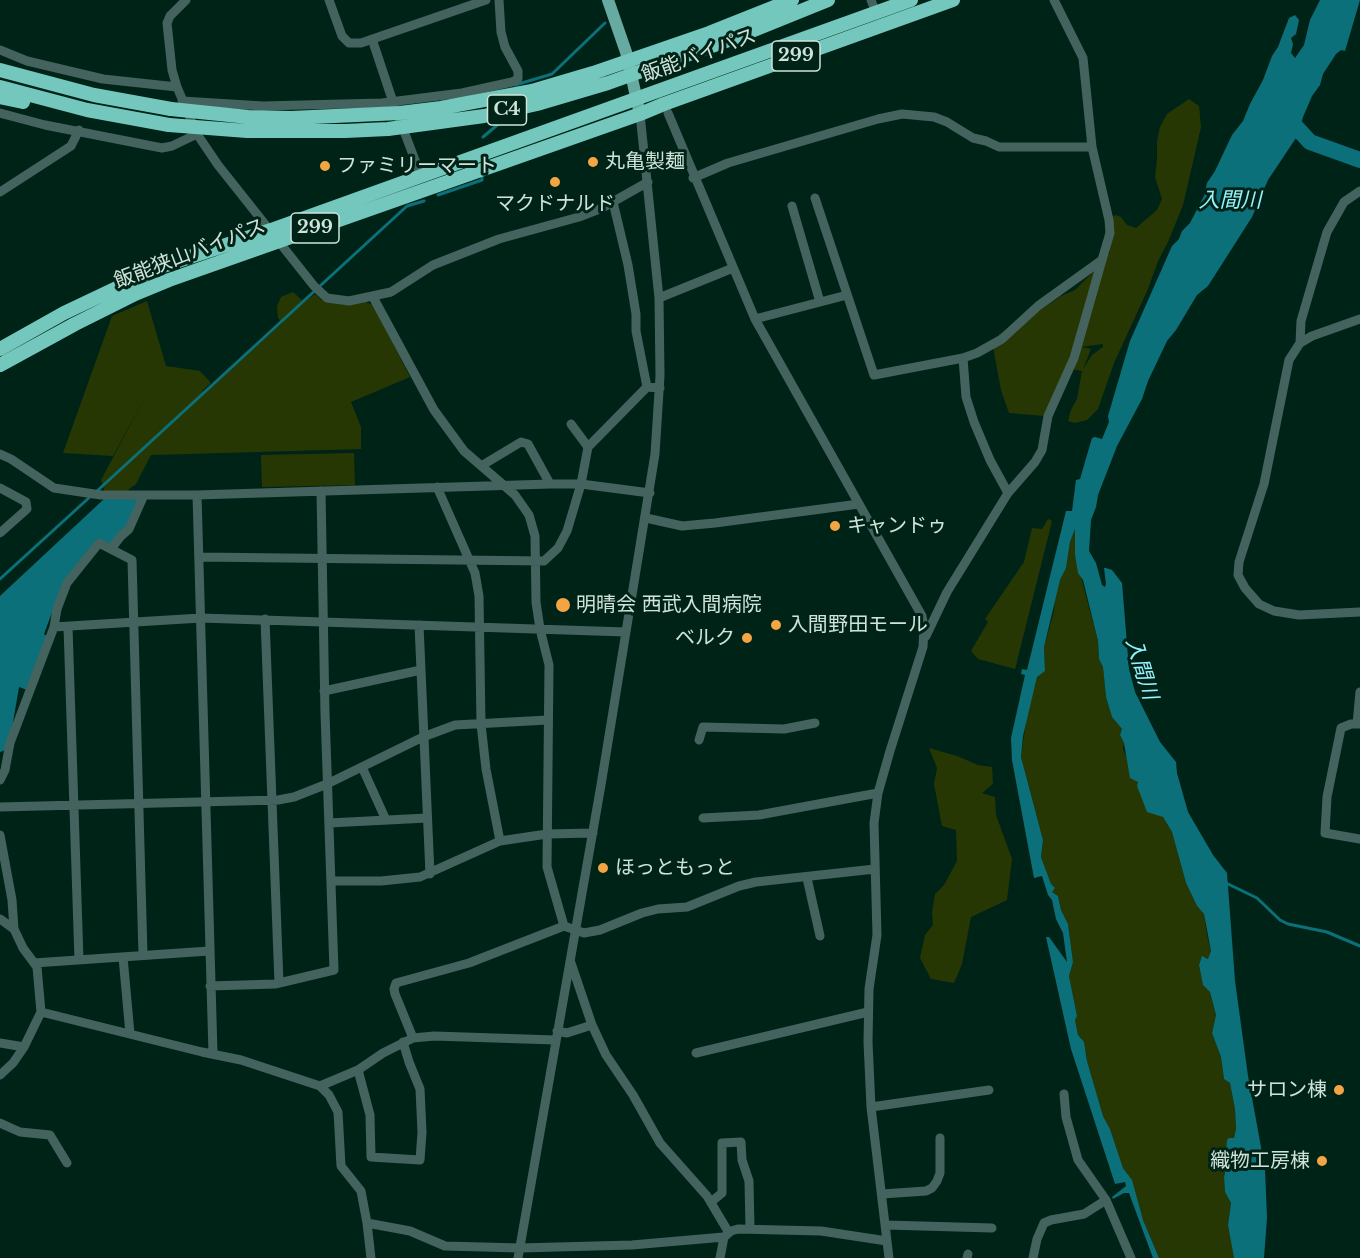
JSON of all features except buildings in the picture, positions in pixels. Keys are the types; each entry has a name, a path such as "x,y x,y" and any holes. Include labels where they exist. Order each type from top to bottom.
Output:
{"highway":[{"name":"C4","path":"0,70 94,95 177,105 210,114 291,118 400,113 441,108 532,91 710,33 792,0"},
{"name":"C4","path":"0,87 87,110 169,125 247,131 388,129 484,116 537,104 608,83 729,40 828,0"},
{"name":"飯能バイパス","path":"636,99 873,7 911,0"},
{"name":"飯能バイパス","path":"640,114 953,0"},
{"path":"0,97 52,108 135,120"},
{"name":"飯能狭山バイパス","path":"0,365 135,294 275,235 421,176 636,99"},
{"name":"飯能狭山バイパス","path":"0,349 74,309 153,271 275,235 640,114"}],"main road":[{"path":"608,0 626,52 640,114"}],"street":[{"path":"186,0 170,16 167,23 172,70 177,87 177,105 218,165 322,294 342,301 391,292 434,265 499,239 579,217 648,182"},
{"path":"329,0 342,36 349,43 362,43 486,0"},
{"path":"177,105 263,106 393,102 462,93 518,79 518,71 505,47 501,32 499,0"},
{"path":"889,1258 871,1107 868,1012 877,935 874,823 878,793 931,623 947,592 1008,493 1035,462 1042,450 1047,416 1074,358 1110,233 1092,147 1083,58 1054,0"},
{"path":"372,39 421,176"},
{"path":"0,50 27,61 103,79 177,87"},
{"path":"0,113 45,125 162,148 197,134"},
{"path":"519,1253 593,833 655,454 660,388 659,298 640,114"},
{"path":"668,114 693,178 755,319 922,616 925,638"},
{"path":"693,178 728,163 902,114 934,117 973,138 999,147 1092,147"},
{"path":"0,192 71,146 79,130"},
{"path":"1300,343 1301,321 1327,232 1344,202 1360,191"},
{"path":"815,198 874,375 963,358 977,353 1002,339 1038,306 1102,260"},
{"path":"613,201 628,266 636,314 636,331 647,387"},
{"path":"792,206 820,302"},
{"path":"659,298 733,268"},
{"path":"755,319 847,294"},
{"path":"373,297 434,410 464,451 505,485 529,515 536,544 536,602 549,665 547,867 564,926"},
{"path":"1360,319 1312,336 1300,343 1293,352 1286,369 1264,484 1239,562 1238,575 1245,588 1259,604 1274,611 1299,615 1360,612"},
{"path":"963,358 966,397 974,422 990,460 1008,493"},
{"path":"199,557 544,561 558,548 570,524 588,447 647,387 660,388"},
{"path":"571,424 588,447"},
{"path":"482,466 521,442 528,444 550,484"},
{"path":"0,454 54,488 101,495 197,495 550,484 580,484 650,493"},
{"path":"437,487 475,573 479,596 482,724 486,769 500,841"},
{"path":"0,488 26,502 27,510 0,533"},
{"path":"210,986 279,983 334,970 324,691 321,491"},
{"path":"111,549 129,530 144,495"},
{"path":"197,495 213,1053"},
{"path":"646,518 682,526 714,524 859,504"},
{"path":"0,780 5,770 10,743 54,627 57,609 67,583 99,543 132,560 143,956"},
{"path":"54,627 201,618 626,632"},
{"path":"265,620 279,983"},
{"path":"419,625 430,874"},
{"path":"68,627 79,960"},
{"path":"324,691 421,670"},
{"path":"1360,693 1358,724 1341,728 1327,797 1325,833 1360,839"},
{"path":"0,807 273,800 294,797 327,784 423,737 455,725 548,720"},
{"path":"699,740 703,727 784,729 815,723"},
{"path":"362,767 387,820"},
{"path":"703,818 759,815 878,793"},
{"path":"329,823 427,818"},
{"path":"331,881 399,881 430,874 500,841 548,834 593,833"},
{"path":"0,835 15,929 36,967 41,1012 24,1047 13,1063 0,1075"},
{"path":"358,1070 369,1115 371,1157 420,1160 423,1132 420,1089 395,994 396,983 469,963 564,926 584,933 600,930 642,913 658,909 687,907 739,886 756,882 807,878 875,868"},
{"path":"807,878 820,936"},
{"path":"0,919 15,929"},
{"path":"33,963 209,951"},
{"path":"123,957 130,1034"},
{"path":"570,961 592,1025 606,1055 633,1095 660,1143 711,1202 726,1235 720,1258"},
{"path":"41,1012 241,1060 320,1086 329,1095 338,1112 340,1166 358,1185 367,1223 371,1258"},
{"path":"696,1053 868,1012"},
{"path":"320,1086 358,1070 408,1040 434,1036 556,1035 592,1025"},
{"path":"0,1042 24,1047"},
{"path":"871,1107 989,1090"},
{"path":"1064,1094 1066,1117 1078,1160 1106,1200 1131,1258"},
{"path":"0,1123 20,1132 50,1135 54,1138 61,1156 67,1163"},
{"path":"882,1194 926,1191 932,1188 938,1181 940,1173 940,1138"},
{"path":"711,1202 722,1193 722,1143 741,1142 742,1160 749,1181 750,1229"},
{"path":"1033,1258 1036,1239 1044,1223 1084,1214 1106,1200"},
{"path":"367,1223 410,1231 445,1246 519,1253 632,1245 726,1235 738,1229 821,1231 887,1241"},
{"path":"886,1225 992,1228"}],"green space":[{"path":"1189,99 1199,106 1201,127 1183,205 1114,363 1098,409 1087,420 1075,423 1068,421 1077,399 1082,371 1071,369 1045,416 1009,413 1001,390 993,347 997,345 999,334 1023,322 1061,296 1075,290 1092,273 1110,252 1105,234 1106,219 1116,215 1121,217 1127,225 1136,228 1157,210 1162,199 1155,177 1157,142 1160,127 1167,114","holes":["1103,344 1103,347 1092,355 1083,369 1091,349 1081,347"]},
{"path":"293,292 304,302 315,294 322,300 343,305 363,301 373,305 410,377 351,402 361,427 361,449 151,455 136,484 125,492 105,492 101,480 148,392 113,456 63,453 112,316 147,301 166,366 200,371 211,383 202,391 206,392 282,323 278,318 277,306 281,297"},
{"path":"354,453 355,485 262,487 261,455"},
{"path":"1048,519 1052,521 1015,669 978,659 971,651 988,622 985,619 1024,562 1032,528 1042,529"},
{"path":"1075,529 1075,555 1098,641 1106,697 1112,717 1122,729 1120,735 1124,743 1123,749 1151,812 1163,817 1172,832 1186,883 1197,906 1204,914 1211,951 1209,959 1204,957 1199,965 1203,985 1210,992 1216,1015 1212,1033 1221,1057 1224,1079 1230,1083 1235,1109 1236,1129 1226,1152 1228,1159 1224,1177 1225,1192 1231,1203 1228,1225 1234,1258 1159,1258 1103,1116 1086,1052 1078,1035 1075,1020 1077,1016 1069,976 1073,962 1068,924 1061,910 1058,896 1052,892 1041,857 1043,840 1021,757 1026,721 1037,677 1045,666 1044,647 1054,611 1055,597 1066,568 1070,542"},
{"path":"929,748 978,765 992,767 993,784 982,793 995,797 996,815 1012,859 1007,900 971,917 962,964 954,983 931,979 920,958 925,935 933,925 935,894 944,885 957,861 956,830 942,826 934,784 937,768"}],"water":[{"name":"入間川","path":"1320,0 1360,0 1345,51 1341,50 1336,54 1323,74 1320,85 1312,96 1303,117 1298,135 1268,180 1252,217 1208,286 1197,295 1167,341 1142,399 1117,446 1098,495 1091,520 1089,551 1096,563 1102,585 1105,587 1106,584 1104,568 1112,570 1122,583 1129,669 1135,692 1160,742 1176,762 1188,812 1213,855 1227,873 1235,981 1248,1076 1265,1169 1267,1218 1264,1258 1234,1258 1228,1225 1231,1203 1225,1192 1224,1177 1228,1159 1227,1140 1234,1138 1236,1129 1235,1109 1230,1083 1224,1079 1221,1057 1212,1033 1216,1015 1210,992 1203,985 1199,965 1202,956 1208,959 1211,951 1204,914 1197,906 1186,883 1172,832 1163,817 1147,812 1137,786 1138,782 1130,778 1124,743 1120,735 1122,729 1112,717 1106,697 1098,641 1083,580 1078,573 1075,529 1044,647 1045,671 1037,677 1023,736 1021,757 1043,840 1041,857 1051,884 1055,888 1052,892 1058,896 1061,910 1068,924 1073,962 1069,976 1077,1016 1075,1020 1078,1035 1084,1042 1087,1061 1103,1116 1110,1129 1123,1168 1132,1180 1143,1220 1159,1258 1153,1258 1129,1193 1113,1199 1112,1197 1126,1186 1125,1182 1115,1184 1071,1049 1046,937 1049,937 1067,962 1063,933 1042,876 1034,878 1012,760 1011,738 1025,675 1021,674 1022,669 1027,670 1066,511 1072,511 1076,480 1080,479 1092,438 1102,439 1109,422 1108,416 1130,341 1172,246 1190,223 1204,196 1207,183 1232,135 1243,121 1289,18 1295,15 1299,20 1296,34 1291,38 1293,44 1291,53 1295,58 1304,45 1310,20"},
{"path":"104,499 137,499 138,501 125,528 110,544 97,539 63,583 44,634 48,637 27,690 19,687 6,750 0,752 0,596"}],"waterway":[{"path":"515,85 552,74 605,23"},
{"path":"1284,114 1310,142 1360,160"},
{"path":"483,137 502,121 501,117"},
{"path":"438,195 482,180 482,178"},
{"path":"97,491 407,206 424,201"},
{"path":"0,579 92,495"},
{"path":"1226,883 1257,898 1280,920 1288,924 1327,932 1360,946"}],"place":[{"name":"丸亀製麺","path":"593,162"},
{"name":"ファミリーマート","path":"325,166"},
{"name":"マクドナルド","path":"555,182"},
{"name":"キャンドゥ","path":"835,526"},
{"name":"明晴会 西武入間病院","path":"563,605"},
{"name":"入間野田モール","path":"776,625"},
{"name":"ベルク","path":"747,638"},
{"name":"ほっともっと","path":"603,868"},
{"name":"サロン棟","path":"1339,1090"},
{"name":"織物工房棟","path":"1322,1161"}]}
